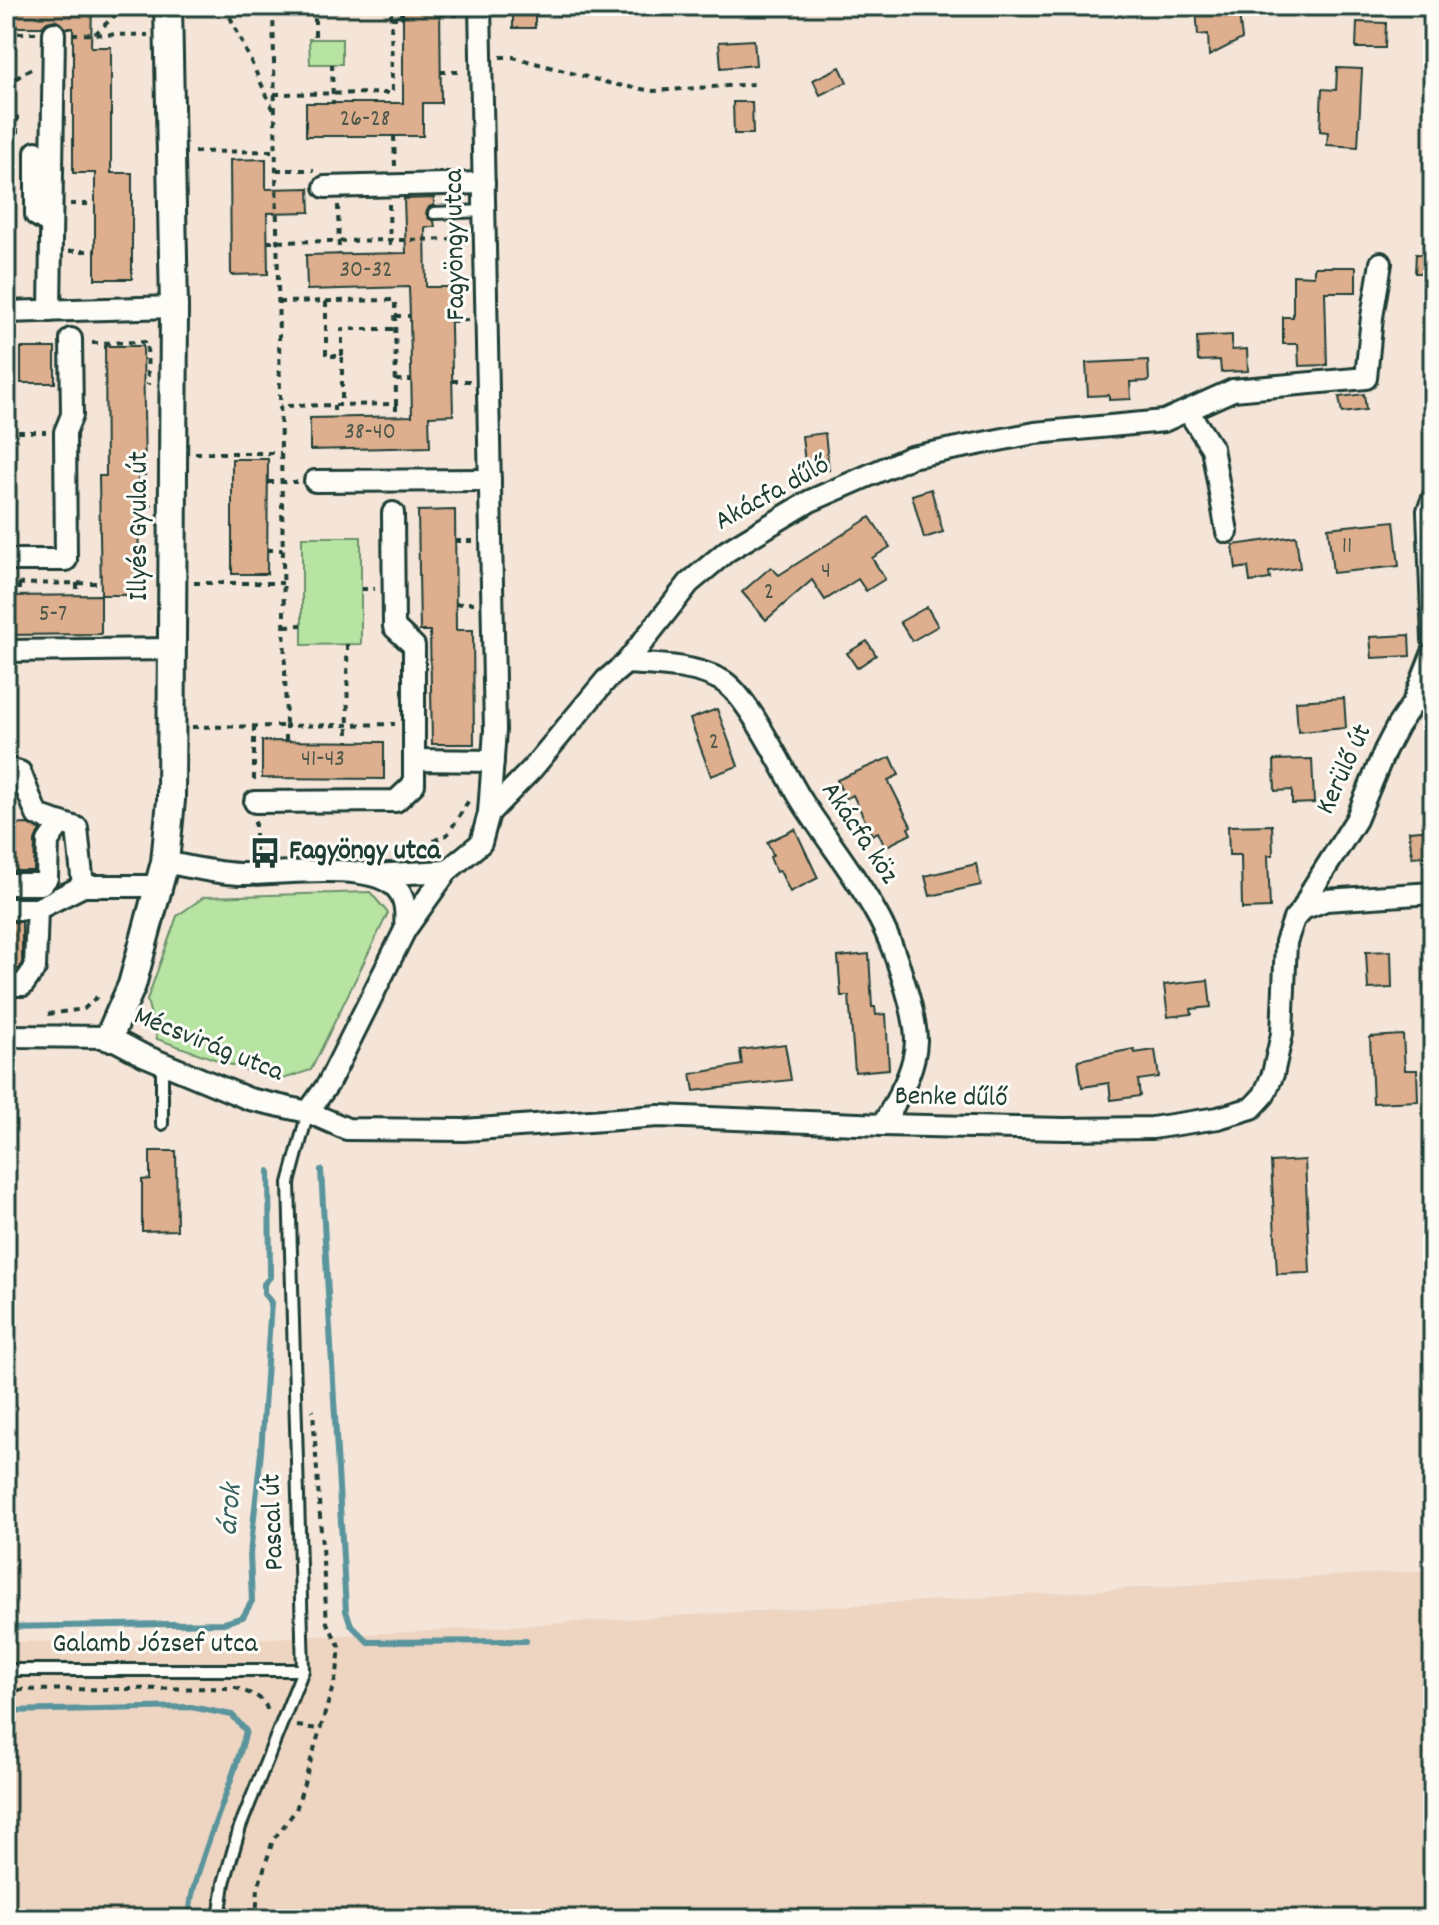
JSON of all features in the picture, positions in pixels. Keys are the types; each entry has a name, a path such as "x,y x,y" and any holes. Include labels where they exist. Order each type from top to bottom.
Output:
{"street":[{"name":"Illyés Gyula út","path":"109,1037 132,985 162,874 171,800 174,307 168,6"},
{"name":"Fagyöngy utca","path":"405,930 447,871 481,843 489,813 488,761 495,730 485,211 474,10"},
{"path":"50,311 54,33"},
{"path":"36,152 36,215 51,224"},
{"path":"328,181 392,177 484,183"},
{"name":"Akácfa dűlő","path":"489,813 532,769 606,680 626,663 689,583 727,551 810,501 911,457 1035,433 1164,421 1233,390 1366,378 1381,263"},
{"path":"6,312 174,307"},
{"path":"6,560 66,560 65,432 72,415 71,339"},
{"path":"1188,411 1212,448 1227,532"},
{"path":"315,481 490,480"},
{"path":"1433,498 1428,511 1433,640"},
{"path":"255,802 396,801 414,784 414,646 394,627 393,513"},
{"path":"6,651 173,649"},
{"name":"Kerülő út","path":"1303,909 1356,820 1385,750 1413,703 1433,652"},
{"name":"Akácfa köz","path":"626,663 664,665 699,672 732,687 756,721 800,800 877,914 894,952 916,1038 913,1067 883,1125"},
{"path":"414,760 488,761"},
{"path":"6,768 20,772 37,815 77,828 83,886"},
{"path":"6,884 41,884 47,878 48,841 61,823"},
{"path":"6,909 37,909 83,886 196,869 238,874 351,872 372,875 447,871"},
{"path":"372,875 390,882 401,892 406,911 405,930"},
{"path":"1303,909 1326,900 1433,893"},
{"path":"6,985 23,985 35,968 37,909"},
{"name":"Benke dűlő","path":"308,1112 347,1129 464,1130 659,1116 1064,1129 1152,1128 1218,1118 1252,1108 1264,1095 1273,1074 1282,1034 1286,942 1294,919 1303,909"},
{"name":"Mécsvirág utca","path":"6,1036 109,1037 249,1099 308,1112 328,1084 405,930"}],"lane":[{"path":"434,213 485,211"},
{"path":"162,1063 162,1124"},
{"name":"Pascal út","path":"219,1919 224,1883 240,1827 303,1670 289,1183 308,1112"},
{"name":"Galamb József utca","path":"6,1670 303,1670"}],"path":[{"path":"95,34 125,6"},
{"path":"225,6 275,113"},
{"path":"273,6 286,741"},
{"path":"315,6 315,39"},
{"path":"391,18 403,18 394,6"},
{"path":"393,103 391,18 394,6"},
{"path":"440,15 474,10"},
{"path":"6,33 168,35"},
{"path":"440,72 513,57 612,84 654,91 755,84"},
{"path":"332,64 333,103"},
{"path":"6,101 18,77"},
{"path":"274,94 392,93"},
{"path":"6,110 17,117 17,134 6,140"},
{"path":"390,253 394,136"},
{"path":"187,152 275,151"},
{"path":"276,170 328,181 339,254"},
{"path":"266,188 276,188"},
{"path":"73,204 95,204"},
{"path":"267,242 472,239"},
{"path":"73,251 95,251"},
{"path":"278,302 395,300 396,417"},
{"path":"326,301 326,356 342,356"},
{"path":"395,316 410,316"},
{"path":"451,321 474,320"},
{"path":"342,405 342,329 395,329"},
{"path":"105,342 147,342 148,385"},
{"path":"396,380 411,380"},
{"path":"452,381 475,381"},
{"path":"280,406 396,404"},
{"path":"334,405 334,418"},
{"path":"6,432 65,432"},
{"path":"190,453 281,453"},
{"path":"268,482 281,482"},
{"path":"138,506 155,505"},
{"path":"455,541 479,541"},
{"path":"267,550 283,550"},
{"path":"77,583 77,596"},
{"path":"6,584 101,583"},
{"path":"190,583 283,583"},
{"path":"19,584 19,596"},
{"path":"361,589 372,589"},
{"path":"456,604 470,603"},
{"path":"284,626 302,625"},
{"path":"347,644 348,741"},
{"path":"191,727 414,724"},
{"path":"254,726 255,863"},
{"path":"407,853 448,834 488,761"},
{"path":"44,1015 84,1009 107,988"},
{"path":"6,1690 236,1688 261,1698 268,1709 268,1722 318,1729"}],"shaded area":[{"path":"1433,1570 1433,1919 6,1919 6,1642 411,1632"}],"green space":[{"path":"309,39 342,39 342,64 310,64"},
{"path":"302,537 361,537 361,644 302,645"},
{"path":"370,892 388,913 311,1070 277,1081 157,1039 147,1000 177,916 204,897"}],"building":[{"path":"6,6 92,6 91,47 111,47 111,173 132,173 132,279 95,279 95,173 73,173 73,28 66,28 55,20 42,27 6,27"},
{"path":"403,6 440,6 441,103 423,103 423,136 306,136 306,103 403,103"},
{"path":"513,6 535,6 535,28 513,28"},
{"path":"1238,6 1242,39 1209,56 1208,34 1198,35 1196,8"},
{"path":"1357,22 1386,23 1385,48 1356,48"},
{"path":"754,40 756,65 721,68 719,42"},
{"path":"840,67 847,82 820,95 813,80"},
{"path":"1337,68 1362,69 1358,147 1327,145 1328,132 1320,131 1322,89 1336,90"},
{"path":"733,102 752,102 753,134 734,134"},
{"path":"266,159 266,189 309,188 310,212 267,213 268,274 231,275 230,160"},
{"path":"434,198 434,205 426,213 434,221 435,227 425,227 426,287 450,287 453,415 429,416 430,447 310,450 310,418 412,416 410,316 409,287 307,290 306,255 406,253 404,199"},
{"path":"1416,254 1433,255 1433,273 1415,273"},
{"path":"1314,267 1356,267 1356,292 1325,292 1327,365 1299,366 1298,344 1283,344 1283,317 1293,317 1293,275 1314,276"},
{"path":"1232,335 1232,350 1247,349 1248,371 1221,372 1220,360 1198,361 1197,337"},
{"path":"105,346 143,346 145,475 138,475 139,595 101,595 99,476 106,476"},
{"path":"21,348 55,348 55,383 21,383"},
{"path":"1148,360 1149,381 1130,382 1131,399 1109,400 1109,395 1088,396 1086,363"},
{"path":"1364,394 1366,410 1342,413 1339,397"},
{"path":"825,433 829,470 806,472 802,436"},
{"path":"232,459 268,459 267,574 232,574"},
{"path":"931,489 943,532 924,538 912,495"},
{"path":"455,510 456,630 473,630 474,744 432,744 430,631 420,631 418,511"},
{"path":"870,517 890,547 872,558 885,579 866,591 858,579 825,600 812,580 766,620 742,592 771,567 779,575"},
{"path":"1394,521 1399,566 1333,573 1328,528"},
{"path":"1296,536 1300,568 1269,572 1270,579 1250,582 1248,567 1236,569 1233,545"},
{"path":"101,595 101,634 6,635 6,596"},
{"path":"927,607 938,626 912,641 900,622"},
{"path":"1409,635 1410,656 1372,658 1370,637"},
{"path":"867,641 876,655 857,668 847,653"},
{"path":"1344,698 1346,728 1298,732 1296,701"},
{"path":"717,709 738,766 711,776 690,719"},
{"path":"262,741 384,742 384,779 262,778"},
{"path":"891,757 899,775 888,780 911,826 908,828 911,834 885,847 878,832 872,835 853,795 845,799 837,780"},
{"path":"1312,759 1314,803 1292,804 1292,790 1275,791 1274,760"},
{"path":"28,824 40,830 35,841 34,871 6,871 6,825"},
{"path":"1272,825 1273,855 1268,855 1270,908 1242,909 1241,855 1229,855 1228,826"},
{"path":"795,829 818,878 790,892 780,871 776,872 767,842"},
{"path":"1433,829 1433,855 1412,857 1409,831"},
{"path":"976,864 981,885 930,896 925,876"},
{"path":"6,922 22,922 22,964 19,969 6,969"},
{"path":"1391,951 1392,988 1368,989 1366,952"},
{"path":"869,954 872,1007 875,1007 876,1015 886,1014 889,1069 855,1072 849,996 841,996 838,957"},
{"path":"1208,980 1211,1007 1191,1009 1192,1014 1168,1017 1164,985"},
{"path":"1403,1035 1405,1070 1417,1070 1418,1101 1373,1103 1370,1037"},
{"path":"785,1044 791,1080 694,1091 691,1074 742,1065 740,1050"},
{"path":"1134,1049 1135,1053 1155,1050 1159,1077 1138,1080 1140,1096 1111,1100 1109,1083 1082,1087 1078,1060"},
{"path":"150,1151 176,1151 177,1230 142,1231 142,1180 150,1179"},
{"path":"1305,1160 1310,1273 1277,1274 1271,1162"}],"waterway":[{"path":"321,1170 346,1611 351,1625 368,1642 526,1641"},
{"name":"árok","path":"6,1627 224,1623 243,1617 252,1601 250,1554 261,1452 271,1302 264,1294 264,1284 270,1277 269,1171"},
{"name":"árok","path":"6,1711 191,1707 232,1715 246,1731 191,1898 190,1919"}],"place":[{"name":"Fagyöngy utca","path":"265,853"}]}
